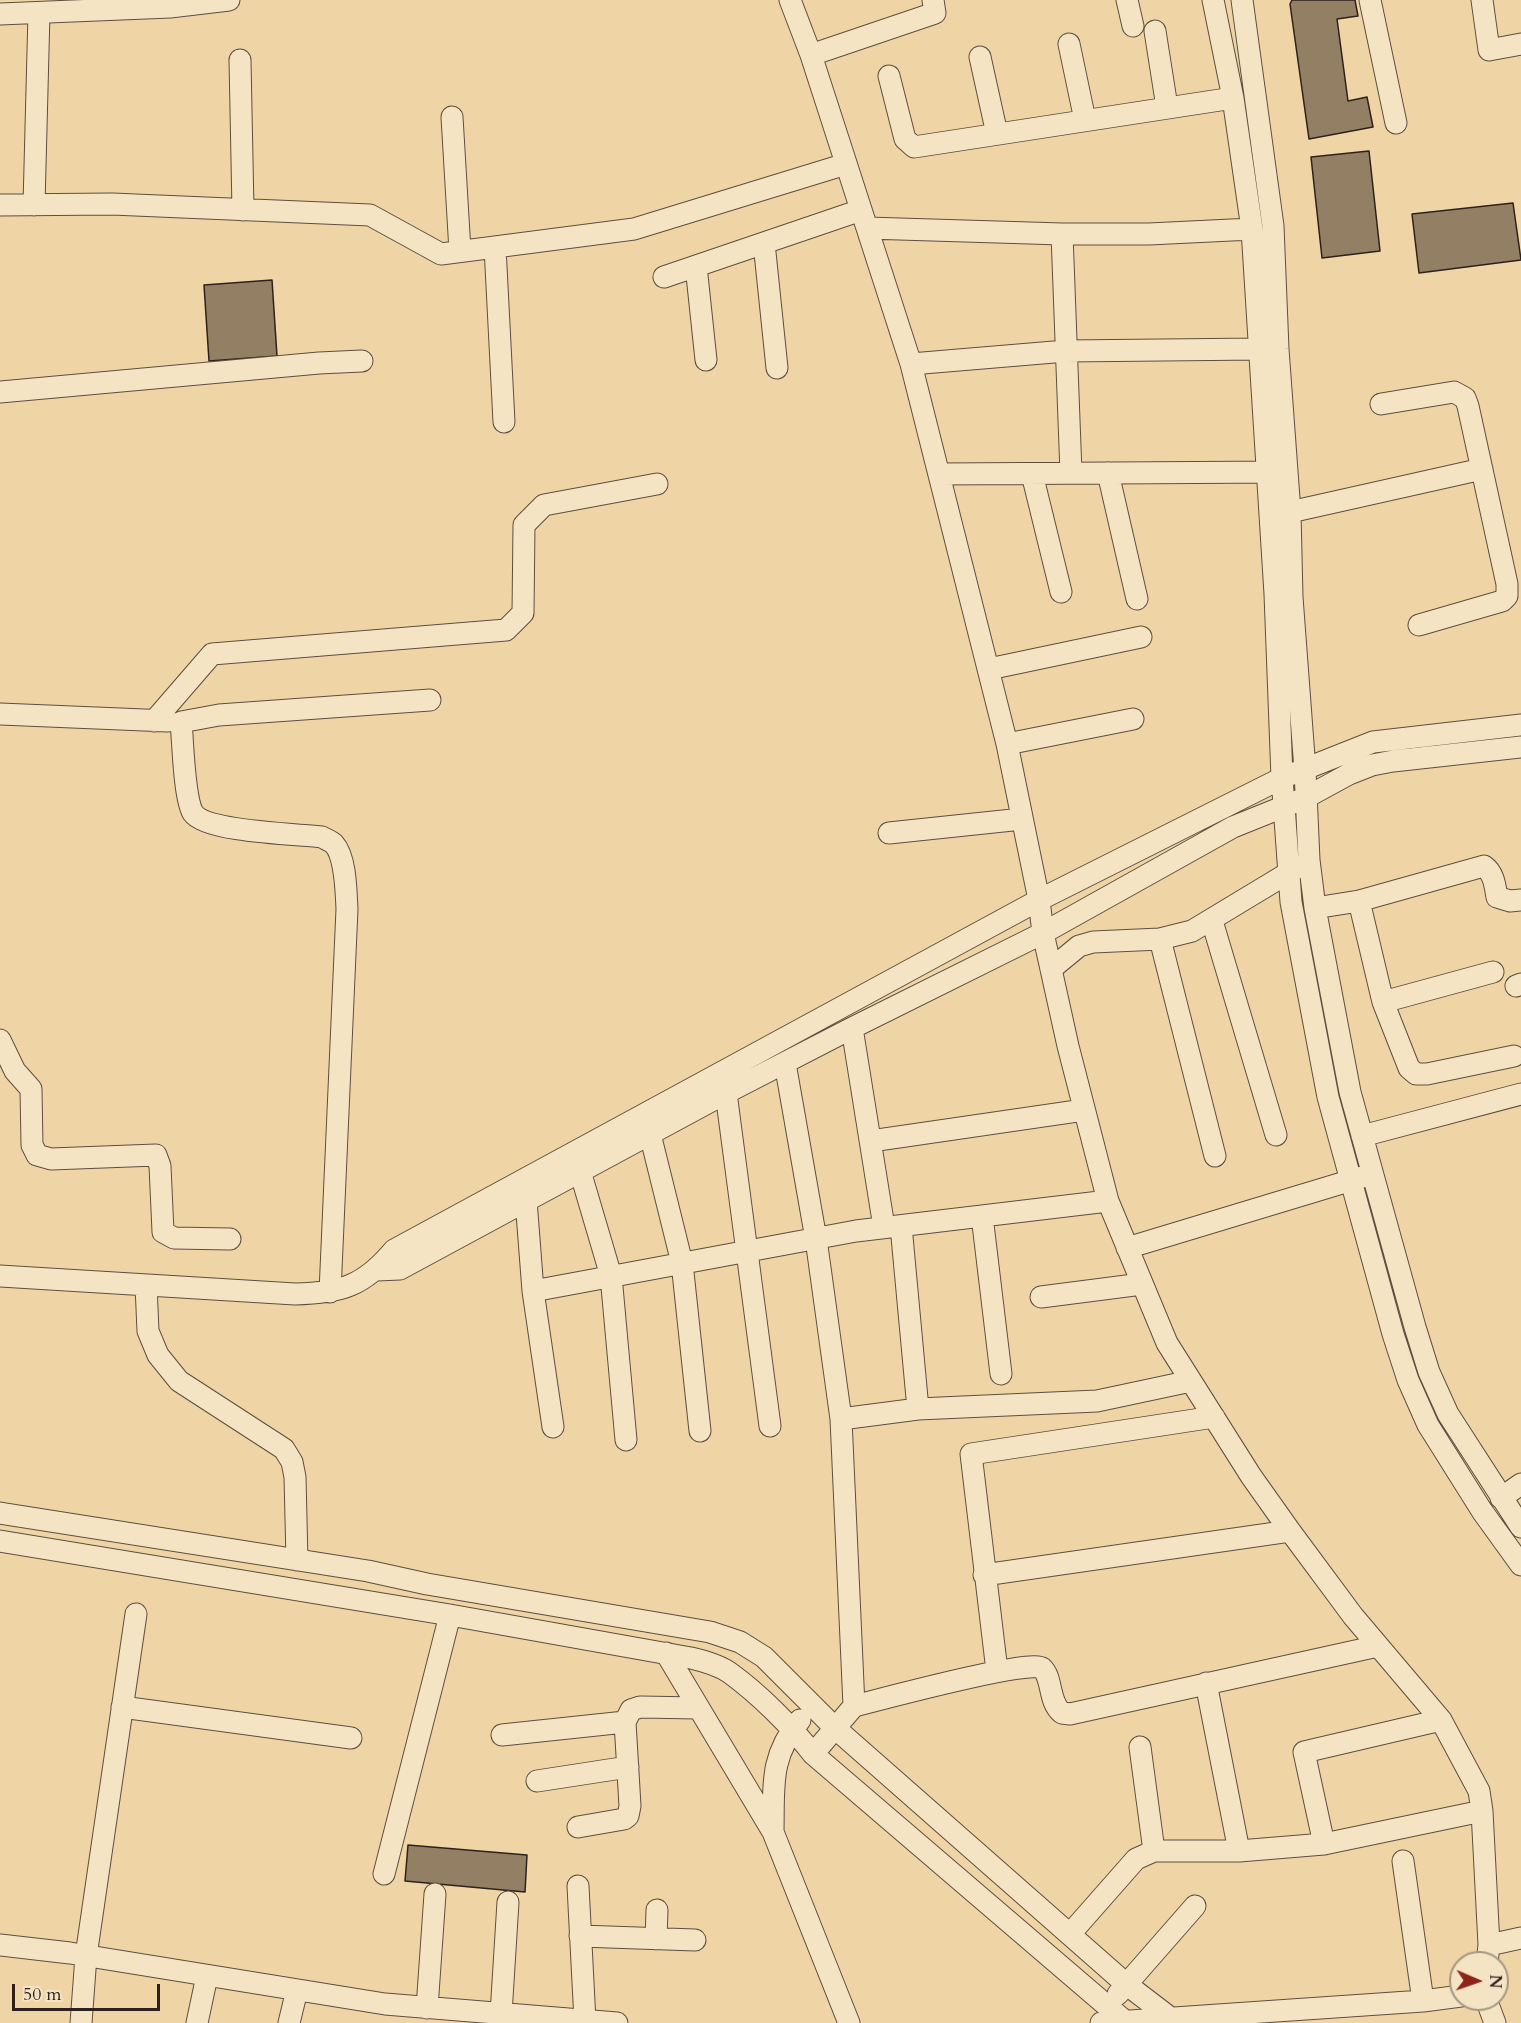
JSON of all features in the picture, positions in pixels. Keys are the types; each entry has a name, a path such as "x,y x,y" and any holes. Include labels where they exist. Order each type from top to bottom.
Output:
{"street":[{"path":"0,14 170,7 229,0"},
{"path":"789,0 811,55 911,364 1007,744 1039,900 1043,933 1084,1110 1108,1201 1167,1343 1251,1476 1290,1531 1353,1616 1441,1720 1479,1791 1482,1811 1488,1951"},
{"path":"811,55 936,13 933,0"},
{"path":"1127,0 1133,26"},
{"path":"1213,0 1233,98 1252,229 1259,349 1277,472 1280,513 1282,778 1291,902 1328,1098 1393,1334 1408,1380 1428,1425 1482,1511 1521,1565"},
{"path":"1242,0 1273,226 1278,349 1277,472"},
{"path":"1370,0 1396,123"},
{"path":"1482,0 1489,50 1521,44"},
{"path":"34,205 39,13"},
{"path":"1155,31 1167,107"},
{"path":"1069,44 1085,120"},
{"path":"980,57 997,134"},
{"path":"240,60 243,210"},
{"path":"889,76 905,139 914,147 1233,98"},
{"path":"452,117 460,251"},
{"path":"0,205 112,204 370,215 441,254 634,229 846,164"},
{"path":"664,277 764,243 864,219 1062,234 1149,234 1252,229"},
{"path":"1062,234 1071,474"},
{"path":"764,243 777,368"},
{"path":"495,247 504,422"},
{"path":"696,266 706,360"},
{"path":"911,364 1066,351 1259,349"},
{"path":"0,392 362,361"},
{"path":"1381,404 1445,393 1460,394 1468,406 1507,584 1507,596 1502,601 1419,625"},
{"path":"1280,513 1482,469"},
{"path":"939,474 1277,472"},
{"path":"1108,473 1137,599"},
{"path":"1032,474 1061,592"},
{"path":"154,721 212,654 506,630 523,613 524,525 544,505 657,484"},
{"path":"1280,513 1292,597 1305,770 1309,860 1315,908 1350,1092 1429,1372 1448,1414 1521,1527"},
{"path":"989,669 1141,637"},
{"path":"0,714 181,722 219,715 430,700"},
{"path":"1007,744 1133,719"},
{"path":"181,722 187,795 193,812 200,819 219,827 322,837 334,844 342,861 347,909 330,1292"},
{"path":"0,1276 295,1294 330,1292 346,1288 377,1270 394,1250 1039,900 1282,778 1373,742 1521,725"},
{"path":"377,1270 400,1269 726,1093 1043,933 1233,827 1305,798 1348,774 1372,765 1521,747"},
{"path":"889,833 1022,819"},
{"path":"1051,969 1079,946 1093,942 1160,939 1192,931 1212,921 1309,860"},
{"path":"1315,908 1359,902 1484,866 1489,869 1492,876 1497,897 1510,901 1521,900"},
{"path":"1359,902 1383,1002 1409,1068 1416,1074 1427,1074 1515,1056"},
{"path":"1212,921 1276,1135"},
{"path":"1160,939 1215,1156"},
{"path":"1383,1002 1493,972"},
{"path":"852,1028 871,1142 893,1227 918,1409"},
{"path":"0,1040 15,1071 31,1089 32,1145 37,1155 51,1159 156,1155 160,1167 163,1232 174,1238 230,1239"},
{"path":"786,1063 816,1239 841,1419 854,1706"},
{"path":"726,1093 770,1426"},
{"path":"1362,1136 1521,1094"},
{"path":"871,1142 1084,1110"},
{"path":"650,1134 682,1263 700,1431"},
{"path":"580,1171 611,1276 626,1440"},
{"path":"1127,1248 1372,1175"},
{"path":"525,1200 533,1291 553,1427"},
{"path":"533,1291 816,1239 893,1227 1108,1201"},
{"path":"982,1216 1001,1374"},
{"path":"1041,1298 1142,1284"},
{"path":"146,1285 148,1331 158,1355 179,1381 284,1449 292,1462 295,1477 297,1560"},
{"path":"841,1419 918,1409 1097,1401 1191,1381"},
{"path":"997,1671 971,1454 1214,1417"},
{"path":"1501,1498 1521,1484"},
{"path":"0,1513 297,1560 723,1635 740,1642 764,1657 835,1728 1126,1984 1174,2020"},
{"path":"984,1575 1290,1531"},
{"path":"0,1541 450,1614 711,1663 729,1672 793,1729 813,1754 908,1833 1104,2015 1126,2022 1449,1998"},
{"path":"81,2023 86,1956 136,1614"},
{"path":"384,1874 450,1614"},
{"path":"813,1754 854,1706 997,1671 1028,1666 1042,1668 1054,1706 1062,1713 1080,1712 1378,1646"},
{"path":"666,1653 773,1832 849,2023"},
{"path":"1206,1683 1239,1851"},
{"path":"773,1832 776,1764 793,1729 812,1706"},
{"path":"122,1707 351,1738"},
{"path":"578,1827 624,1819 628,1816 630,1806 625,1722 631,1710 640,1707 699,1708"},
{"path":"1324,1844 1304,1752 1441,1720"},
{"path":"502,1735 625,1722"},
{"path":"1140,1748 1154,1851"},
{"path":"537,1781 628,1767"},
{"path":"1070,1934 1136,1859 1154,1851 1239,1851 1324,1844 1482,1811"},
{"path":"1403,1861 1423,2001"},
{"path":"578,1886 580,1936 592,2022"},
{"path":"427,2008 435,1894"},
{"path":"508,1902 508,2017"},
{"path":"1104,2015 1126,1984 1195,1906"},
{"path":"656,1939 657,1910"},
{"path":"580,1936 695,1940"},
{"path":"1494,1951 1521,1938"},
{"path":"0,1945 86,1956 385,2004 508,2017 618,2023"},
{"path":"197,2023 207,1976"},
{"path":"289,2023 297,1990"}],"building":[{"path":"1292,0 1355,0 1358,16 1337,19 1348,101 1367,97 1373,127 1309,139 1290,4"},
{"path":"1369,151 1380,251 1322,258 1311,157"},
{"path":"1513,203 1521,260 1419,273 1412,214"},
{"path":"272,280 277,356 209,361 204,285"},
{"path":"408,1845 527,1855 525,1892 405,1881"}]}
